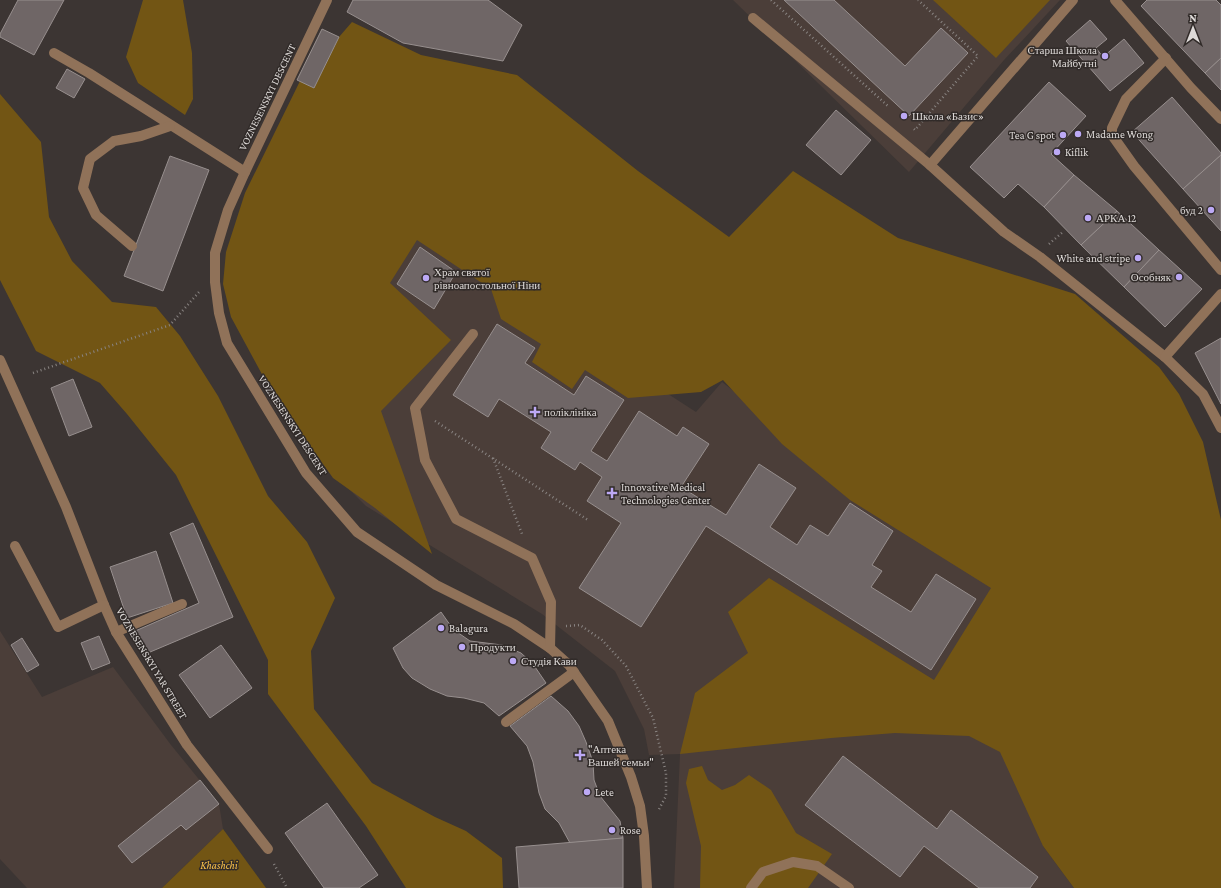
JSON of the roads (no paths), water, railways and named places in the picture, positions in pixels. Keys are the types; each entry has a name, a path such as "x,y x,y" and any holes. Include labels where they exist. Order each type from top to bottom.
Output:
{"street":[{"name":"VOZNESENSKYI DESCENT","path":"327,0 228,210 215,253 215,282 219,313 227,344 306,473 357,532 436,585 514,624 550,648 574,672 608,721 633,784 640,806 644,836 646,888"},
{"path":"930,166 1073,0"},
{"path":"1115,0 1221,119"},
{"path":"753,18 930,166 1004,232 1040,257 1165,356 1203,394 1221,428"},
{"path":"54,53 89,73 170,126 245,172"},
{"path":"1166,58 1126,99 1112,128 1112,135 1134,166 1221,270"},
{"path":"132,246 96,215 83,188 90,159 114,141 141,136 170,126"},
{"path":"1165,356 1221,294"},
{"path":"473,334 416,408 425,460 456,519 532,558 551,602 550,648"},
{"name":"VOZNESENSKYI YAR STREET","path":"0,360 66,507 104,606 116,632 187,745 268,850"},
{"path":"15,546 58,627 104,606"},
{"path":"116,632 182,604"},
{"path":"506,722 574,672"},
{"path":"751,888 763,872 793,862 817,866 850,888"}],"place":[{"name":"Старша Школа Майбутні","path":"1105,56"},
{"name":"Школа «Базис»","path":"904,116"},
{"name":"Madame Wong","path":"1078,134"},
{"name":"Tea G spot","path":"1063,135"},
{"name":"Kiflik","path":"1057,152"},
{"name":"буд 2","path":"1211,210"},
{"name":"АРКА 12","path":"1088,218"},
{"name":"White and stripe","path":"1138,258"},
{"name":"Особняк","path":"1179,277"},
{"name":"Храм святої рівноапостольної Ніни","path":"426,278"},
{"name":"поліклініка","path":"535,412"},
{"name":"Innovative Medical Technologies Center","path":"612,493"},
{"name":"Balagura","path":"441,628"},
{"name":"Продукти","path":"462,647"},
{"name":"Студія Кави","path":"513,661"},
{"name":"\"Аптека Вашей семьи\"","path":"580,755"},
{"name":"Lete","path":"587,792"},
{"name":"Rose","path":"612,830"}],"park label":[{"name":"Khashchi","path":"219,865"}]}
